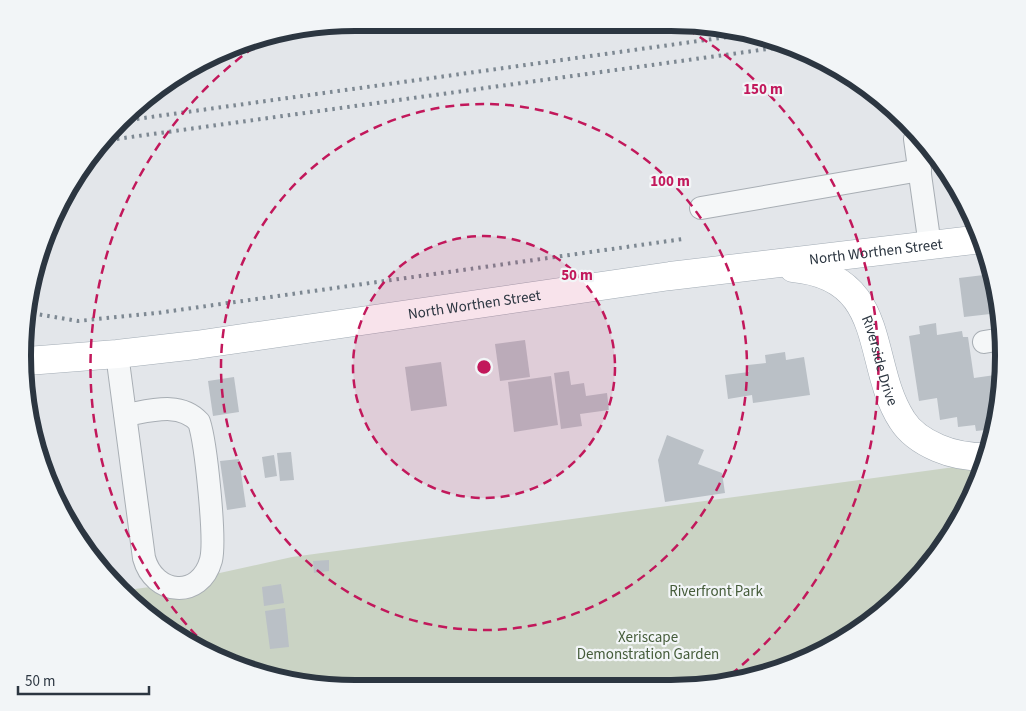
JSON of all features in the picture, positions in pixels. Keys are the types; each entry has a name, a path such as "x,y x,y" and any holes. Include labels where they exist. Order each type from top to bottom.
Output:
{"main road":[{"name":"North Worthen Street","path":"31,361 196,345 670,276 772,266 974,240"},
{"name":"Riverside Drive","path":"772,266 816,272 848,290 860,305 869,322 889,390 902,420 919,437 944,450 965,456 979,456"}],"street":[{"path":"916,144 930,246"},
{"path":"701,208 920,170"},
{"path":"117,354 146,566 150,574 164,585 178,588 190,586 204,575 213,548 199,422 191,415 177,410 165,409 126,416"}],"green space":[{"name":"Riverfront Park","path":"976,464 951,518 928,553 900,585 868,613 833,636 795,655 754,669 713,677 670,680 356,680 292,674 251,663 212,646 175,625 131,590 165,585 292,557"}],"building":[{"path":"985,275 992,314 964,317 959,278"},
{"path":"936,323 937,335 962,331 963,337 968,337 974,378 994,375 986,430 976,431 975,425 958,427 957,417 940,420 937,398 919,401 909,336 920,334 919,326"},
{"path":"525,340 530,377 500,381 495,344"},
{"path":"785,352 786,360 804,357 810,395 753,403 752,395 728,399 725,375 749,372 748,365 766,363 765,355"},
{"path":"441,362 447,406 411,411 405,367"},
{"path":"569,371 571,385 584,383 586,396 607,393 609,410 580,414 582,426 561,429 554,373"},
{"path":"551,376 558,425 514,432 508,382"},
{"path":"234,377 239,412 213,416 208,381"},
{"path":"667,435 704,450 698,464 722,473 725,493 665,502 658,460"},
{"path":"291,452 294,480 280,481 277,453"},
{"path":"274,455 277,476 265,478 262,457"},
{"path":"239,459 246,507 227,510 220,461"},
{"path":"329,560 329,571 314,573 313,561"},
{"path":"281,584 284,603 264,606 262,587"},
{"path":"285,608 289,647 270,649 265,611"}],"railway":[{"path":"134,119 731,37"},
{"path":"114,139 775,48"},
{"path":"34,314 78,321 157,313 683,239"}],"park label":[{"name":"Xeriscape Demonstration Garden","path":"648,646"}]}
